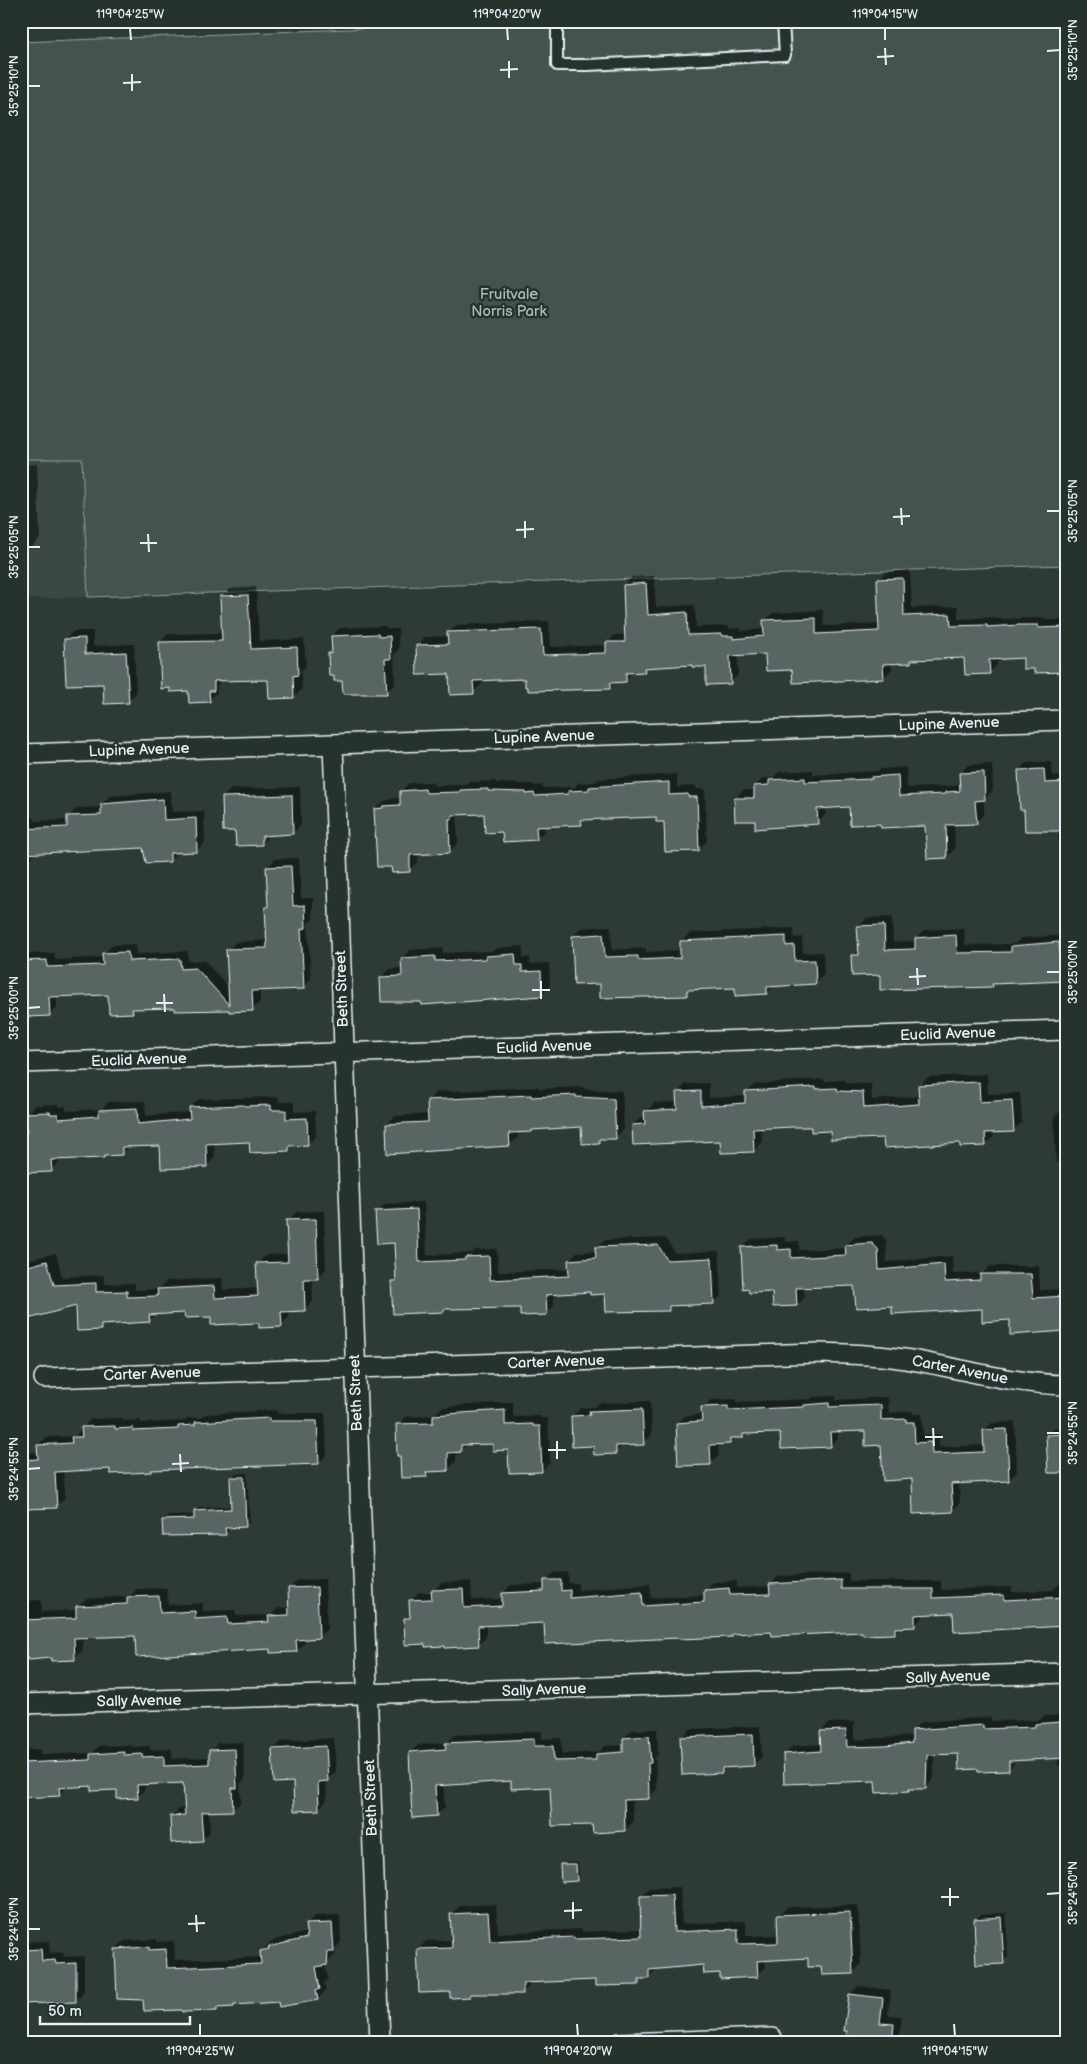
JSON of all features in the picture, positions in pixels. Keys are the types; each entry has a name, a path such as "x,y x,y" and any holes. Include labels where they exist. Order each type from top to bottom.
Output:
{"street":[{"name":"Lupine Avenue","path":"22,754 1066,720"},
{"name":"Beth Street","path":"333,744 380,2043"},
{"name":"Euclid Avenue","path":"21,1063 1066,1030"},
{"name":"Carter Avenue","path":"44,1378 818,1353 867,1355 916,1361 1012,1381 1066,1385"},
{"name":"Sally Avenue","path":"21,1704 368,1696 1066,1674"},
{"path":"620,2043 772,2038"}],"lane":[{"path":"558,21 557,65 785,55 783,21"}],"shaded area":[{"path":"21,459 82,459 88,597 21,599"}],"green space":[{"name":"Fruitvale Norris Park","path":"552,21 1066,21 1066,565 88,597 82,459 21,459 21,42"}],"building":[{"path":"903,578 904,616 950,614 951,626 1038,625 1038,628 1066,627 1066,672 1034,673 1034,669 1023,669 1023,658 989,660 990,674 965,675 964,658 911,660 911,663 883,664 884,679 793,683 792,670 766,671 765,654 730,656 731,684 706,685 706,667 692,667 692,665 644,668 645,672 626,673 626,682 610,683 610,689 528,691 528,687 525,687 525,679 473,681 474,694 450,695 449,674 417,675 416,645 448,644 447,632 541,629 543,655 606,653 606,642 625,642 623,585 646,583 648,615 687,612 688,635 721,634 722,636 733,636 733,639 764,636 763,620 816,618 816,634 879,631 877,579"},
{"path":"248,595 251,649 297,647 298,675 293,676 294,698 269,699 268,680 214,681 214,691 209,691 210,702 189,703 188,691 170,692 170,688 161,689 159,642 222,641 220,596"},
{"path":"378,634 379,637 390,636 391,659 385,659 387,694 343,694 342,681 334,681 334,676 329,676 328,653 332,653 331,636"},
{"path":"85,638 85,654 126,652 129,703 104,704 103,684 66,685 64,639"},
{"path":"1044,769 1045,783 1066,782 1066,831 1025,831 1024,810 1020,810 1018,770"},
{"path":"984,772 985,800 975,801 977,824 946,825 947,858 927,859 925,826 881,828 880,824 850,825 849,807 817,809 818,824 755,829 755,821 735,821 734,798 754,798 754,786 769,785 769,780 805,778 805,782 872,779 871,777 898,775 899,796 946,794 946,792 960,791 959,773"},
{"path":"669,782 669,795 688,794 688,797 697,797 699,851 665,852 664,822 656,822 656,817 581,820 582,825 536,827 537,840 503,842 502,832 485,833 484,814 452,815 452,819 449,819 450,853 410,855 410,872 392,873 391,867 377,867 374,809 383,808 383,806 400,805 400,791 425,789 426,793 488,789 488,791 534,793 535,796 568,794 568,791 589,790 589,787"},
{"path":"292,795 293,834 262,836 262,845 236,846 235,831 223,831 222,797"},
{"path":"163,799 164,820 196,818 197,852 170,853 170,862 146,863 143,848 21,854 21,829 67,827 67,816 101,815 101,804"},
{"path":"291,866 293,906 305,905 306,928 301,929 304,989 252,991 253,1011 229,1012 229,1010 175,1011 175,1008 132,1009 133,1013 109,1014 108,995 49,997 50,1016 26,1017 25,1005 21,1005 21,961 47,960 47,967 103,965 102,953 128,952 129,961 180,959 181,969 196,968 229,1005 226,949 267,948 265,907 268,907 266,867"},
{"path":"884,925 885,950 915,949 915,938 956,935 957,953 1011,952 1011,946 1059,942 1060,957 1066,957 1066,981 992,984 993,987 880,990 880,975 852,976 851,955 859,955 857,926"},
{"path":"603,934 605,957 638,956 638,960 680,958 680,941 786,936 786,946 794,945 795,961 815,960 816,984 767,987 767,994 735,996 735,988 687,990 687,996 600,998 600,984 574,985 572,936"},
{"path":"515,954 516,965 522,965 522,972 541,971 542,996 422,1005 421,1002 381,1002 380,977 402,976 401,958 435,956 435,961 486,959 486,956"},
{"path":"979,1082 980,1102 1012,1100 1014,1132 985,1133 986,1146 960,1147 960,1143 884,1148 883,1138 831,1140 830,1131 811,1132 811,1127 753,1129 754,1152 721,1153 720,1141 633,1145 632,1125 645,1124 644,1111 677,1109 676,1092 701,1091 701,1106 745,1103 745,1091 816,1087 816,1089 837,1088 838,1091 863,1092 864,1108 919,1104 918,1085"},
{"path":"531,1095 531,1097 576,1095 576,1097 614,1099 616,1139 599,1139 599,1143 582,1144 581,1127 532,1130 532,1132 509,1133 510,1146 387,1154 386,1124 428,1122 427,1100"},
{"path":"271,1105 271,1110 286,1110 286,1119 307,1118 308,1145 289,1146 289,1151 250,1153 249,1142 206,1144 207,1167 161,1169 160,1146 122,1147 122,1155 104,1156 104,1158 51,1160 52,1172 21,1173 21,1132 27,1132 26,1113 50,1112 50,1114 58,1114 58,1119 99,1116 99,1110 137,1108 138,1124 190,1119 189,1107"},
{"path":"417,1209 419,1262 465,1260 465,1257 489,1256 490,1280 569,1276 568,1260 596,1258 595,1247 658,1245 667,1260 712,1258 714,1304 669,1306 669,1311 606,1312 605,1294 590,1295 590,1292 546,1295 547,1315 520,1316 520,1308 444,1309 444,1312 393,1314 391,1281 396,1281 394,1243 377,1244 375,1211"},
{"path":"316,1219 318,1279 304,1279 305,1311 281,1312 282,1327 259,1328 259,1323 211,1325 211,1317 185,1318 184,1313 149,1315 150,1322 101,1325 101,1330 77,1331 76,1306 28,1319 21,1294 21,1268 47,1261 54,1285 96,1283 96,1292 127,1291 127,1297 158,1296 157,1289 214,1286 215,1298 258,1296 256,1263 288,1262 286,1220"},
{"path":"872,1243 878,1249 879,1270 944,1264 945,1282 980,1280 980,1274 1031,1274 1033,1298 1066,1296 1066,1331 1010,1335 1010,1320 982,1322 982,1309 892,1314 892,1306 856,1308 854,1286 796,1288 797,1306 773,1307 772,1292 749,1293 748,1288 743,1289 741,1247 777,1245 777,1250 791,1249 791,1258 846,1255 845,1245"},
{"path":"829,1403 829,1407 881,1405 881,1420 906,1419 906,1422 914,1422 915,1443 931,1442 932,1454 984,1452 983,1430 1007,1429 1009,1481 951,1484 953,1512 913,1514 912,1479 883,1481 881,1445 865,1446 865,1431 830,1432 831,1447 781,1449 780,1433 743,1434 743,1438 730,1438 730,1444 710,1445 711,1465 678,1466 676,1423 702,1421 701,1407 728,1406 728,1410 804,1407 804,1405"},
{"path":"642,1409 644,1445 616,1446 616,1454 594,1455 593,1446 572,1447 571,1416 590,1415 589,1411"},
{"path":"505,1410 505,1425 533,1424 533,1426 540,1426 542,1472 509,1473 508,1450 493,1451 493,1444 461,1445 461,1452 448,1453 448,1471 426,1472 427,1477 401,1478 400,1456 397,1456 396,1424 433,1423 433,1415"},
{"path":"269,1418 269,1421 317,1421 319,1464 151,1470 151,1472 110,1474 110,1469 55,1472 57,1508 21,1509 21,1460 38,1459 37,1445 72,1443 71,1437 82,1437 81,1427 115,1426 115,1429 133,1428 133,1431 178,1429 178,1426 195,1425 195,1422"},
{"path":"1066,1434 1066,1473 1048,1473 1046,1435"},
{"path":"230,1477 244,1477 246,1527 225,1528 226,1535 163,1536 162,1520 194,1519 194,1511 231,1509"},
{"path":"544,1580 561,1580 561,1591 570,1590 570,1598 642,1592 643,1606 704,1602 704,1590 729,1588 730,1595 770,1594 769,1584 841,1580 841,1589 933,1589 933,1598 1004,1595 1004,1600 1066,1597 1066,1626 954,1632 953,1613 915,1615 915,1627 895,1628 895,1634 863,1635 862,1632 772,1636 771,1632 732,1634 732,1637 545,1644 544,1623 478,1626 479,1646 445,1648 445,1646 425,1647 425,1644 405,1645 404,1618 410,1618 409,1600 432,1599 431,1590 463,1589 464,1608 502,1606 502,1593 544,1591"},
{"path":"317,1587 319,1638 296,1640 297,1652 270,1653 270,1649 136,1657 135,1636 74,1638 75,1660 51,1661 51,1658 29,1660 28,1657 21,1658 21,1620 76,1618 76,1606 127,1604 127,1597 159,1596 160,1613 195,1611 195,1619 227,1617 228,1624 269,1622 268,1616 289,1615 288,1588"},
{"path":"1060,1722 1060,1725 1066,1724 1066,1758 1009,1761 1009,1771 978,1772 978,1769 959,1770 958,1754 927,1755 926,1789 876,1793 875,1781 784,1784 783,1754 821,1751 820,1731 846,1730 847,1747 885,1746 912,1743 912,1730 983,1725 983,1729 1035,1727 1035,1724"},
{"path":"753,1734 754,1766 722,1768 722,1773 682,1775 680,1737"},
{"path":"649,1736 651,1763 648,1763 649,1799 624,1800 625,1831 593,1833 592,1825 552,1826 550,1787 511,1789 511,1781 435,1786 437,1816 412,1818 409,1752 446,1749 445,1743 534,1739 534,1746 553,1746 554,1761 596,1760 596,1754 623,1752 623,1738"},
{"path":"326,1746 328,1781 318,1782 319,1810 294,1811 293,1782 274,1783 272,1749"},
{"path":"235,1749 237,1788 232,1788 233,1811 201,1812 203,1841 171,1843 170,1816 185,1815 183,1783 137,1785 138,1798 117,1799 117,1790 91,1791 91,1786 59,1788 60,1796 21,1798 21,1763 90,1760 90,1754 124,1752 124,1755 142,1754 142,1757 164,1756 164,1766 209,1764 209,1750"},
{"path":"560,1864 576,1864 577,1881 561,1882"},
{"path":"672,1895 674,1932 738,1929 738,1944 778,1943 777,1915 850,1912 853,1974 822,1975 821,1967 808,1967 808,1958 757,1961 758,1977 720,1979 720,1973 704,1974 703,1965 649,1970 649,1979 639,1979 639,1985 595,1986 595,1980 523,1983 523,1994 470,1994 470,1997 450,1998 450,1992 419,1993 417,1949 452,1948 450,1914 488,1912 490,1941 574,1937 574,1939 641,1937 640,1896"},
{"path":"1001,1917 1004,1964 976,1965 974,1919"},
{"path":"332,1923 334,1952 328,1952 327,1965 316,1967 320,1989 316,1990 318,2000 279,2007 278,2002 234,2005 234,2007 217,2008 217,2011 182,2012 182,2010 144,2011 143,2000 117,1999 115,1949 149,1947 149,1950 166,1949 167,1968 261,1964 260,1951 269,1949 268,1947 307,1938 305,1924"},
{"path":"41,1949 42,1961 55,1960 56,1964 76,1963 76,2002 21,2004 21,1950"},
{"path":"849,1994 883,1998 880,2023 894,2024 892,2043 846,2043 847,2031 844,2031"}]}
